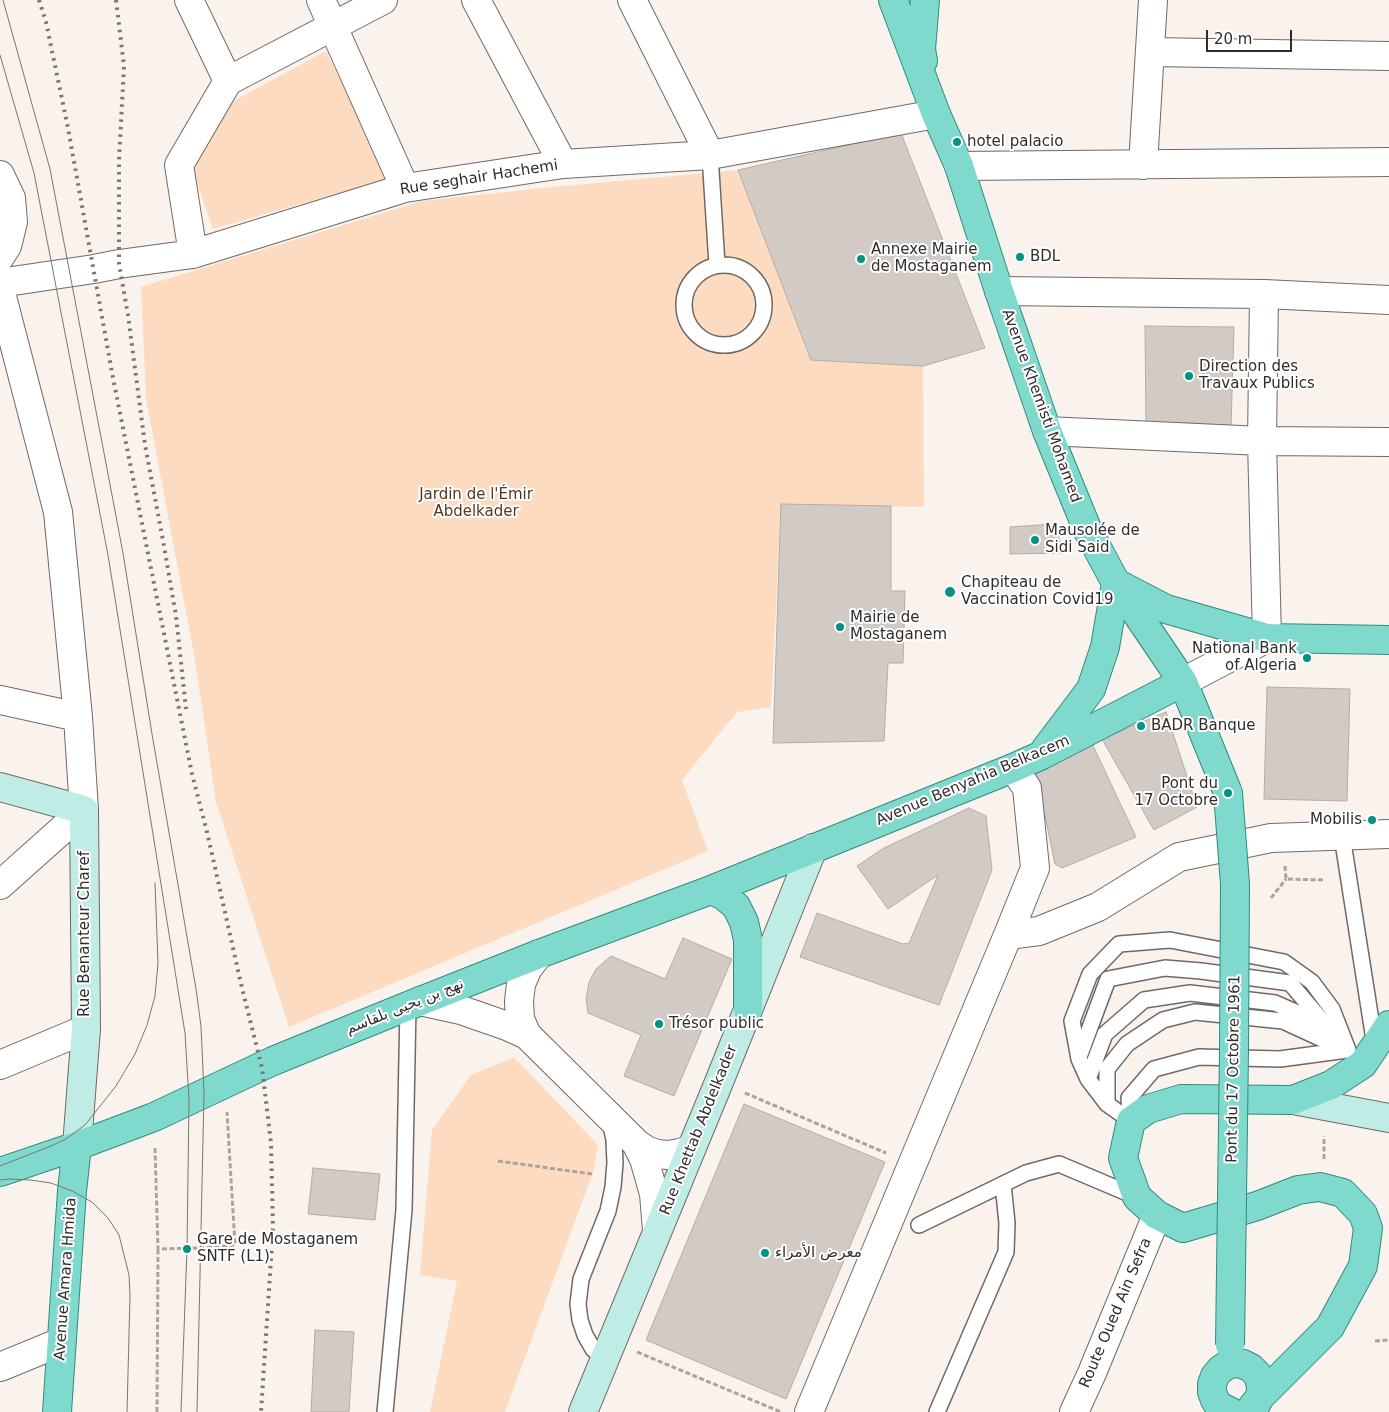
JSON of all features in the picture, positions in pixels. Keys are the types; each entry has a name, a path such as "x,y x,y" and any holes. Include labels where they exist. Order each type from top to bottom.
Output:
{"main road":[{"name":"Avenue Khemisti Mohamed","path":"894,0 936,114 959,166 1047,431 1088,531 1116,583 1182,682 1228,793"},
{"path":"925,0 921,49 936,114"},
{"path":"1042,755 1090,689 1105,647 1116,583 1166,609 1267,638 1389,640"},
{"name":"Avenue Benyahia Belkacem","path":"813,848 1042,755 1182,682"},
{"path":"0,787 84,810"},
{"name":"Pont du 17 Octobre 1961","path":"1215,1376 1230,1345 1235,884 1228,793"},
{"name":"Rue Benanteur Charef","path":"77,1146 86,1029 84,810"},
{"name":"نهج بن يحيى بلقاسم","path":"0,1172 154,1117 273,1061 414,1003 711,890 813,848"},
{"name":"Rue Khettab Abdelkader","path":"583,1412 813,848"},
{"path":"711,890 724,896 736,906 744,922 748,940 748,1010"},
{"path":"1293,1100 1331,1085 1368,1046"},
{"path":"1251,1407 1330,1326 1364,1266 1368,1228 1363,1214 1343,1193 1320,1187 1298,1190 1257,1206 1183,1228 1147,1206 1123,1158 1131,1121 1148,1110 1181,1099 1293,1100 1389,1118"},
{"name":"Avenue Amara Hmida","path":"57,1412 72,1191 77,1146"},
{"path":"1198,1412 1215,1376 1227,1365 1235,1363 1251,1368 1260,1381 1261,1389 1251,1407"},
{"path":"1215,1376 1212,1384 1214,1400 1219,1406 1231,1412"}],"street":[{"path":"189,0 228,81"},
{"path":"321,0 405,188"},
{"path":"193,254 179,165 228,81 383,0"},
{"path":"476,0 563,164"},
{"path":"632,0 710,155"},
{"path":"1144,165 1153,0"},
{"path":"1150,52 1389,56"},
{"name":"Rue seghair Hachemi","path":"0,283 193,254 405,188 563,164 710,155 936,114"},
{"path":"959,166 1389,162"},
{"path":"0,175 11,198 13,222 7,246 0,257"},
{"path":"0,289 58,512 78,717 84,810 0,885"},
{"path":"999,291 1264,294 1389,300"},
{"path":"1182,682 1267,638 1262,441 1264,294"},
{"path":"1047,431 1262,441 1389,442"},
{"path":"0,700 78,717"},
{"path":"808,1412 1035,868 1026,788 1013,768"},
{"path":"1008,935 1039,931 1098,907 1179,856 1271,838 1389,834"},
{"path":"527,1035 520,1019 519,1001 521,984 528,968 539,954"},
{"path":"414,1003 461,1010 527,1035 609,1117 646,1150 657,1154 674,1154 691,1149"},
{"path":"0,1065 86,1029"},
{"path":"636,1143 644,1159 654,1194 657,1230"},
{"name":"Route Oued Ain Sefra","path":"1074,1412 1092,1373 1147,1206"},
{"path":"0,1367 61,1342"}],"lane":[{"path":"710,155 717,265"},
{"path":"717,265 730,265 742,269 752,276 760,286 764,298 760,323 752,333 730,345 717,345 705,341 695,333 688,323 684,311 684,299 688,286 695,276 717,265"},
{"path":"1342,836 1368,1046"},
{"path":"1131,1121 1107,1104 1088,1078 1079,1059 1072,1021 1090,974 1118,944 1170,940 1284,962 1312,982 1332,1009 1368,1046"},
{"path":"1079,1059 1108,979 1165,968 1290,983 1368,1046"},
{"path":"1088,1078 1105,1034 1144,1000 1190,993 1275,1003 1368,1046"},
{"path":"385,1412 404,1210 414,1003"},
{"path":"1107,1104 1107,1069 1127,1044 1162,1020 1195,1012 1283,1021 1368,1046"},
{"path":"1131,1121 1129,1098 1154,1069 1199,1057 1280,1059 1368,1046"},
{"path":"608,1350 593,1349 585,1335 580,1320 578,1304 582,1279 608,1211 613,1187 614,1140 609,1117"},
{"path":"919,1225 1026,1173 1059,1164 1147,1206"},
{"path":"937,1412 1006,1252 1007,1223 1003,1184"}],"path":[{"path":"1271,898 1286,879 1281,838"},
{"path":"1286,879 1323,880"},
{"path":"719,1082 912,1164"},
{"path":"158,1249 235,1245 226,1084"},
{"path":"154,1117 158,1249 157,1412"},
{"path":"1324,1136 1324,1160"},
{"path":"498,1161 614,1177"},
{"path":"1375,1341 1389,1340"},
{"path":"608,1350 781,1412"}],"green space":[{"path":"326,51 388,179 213,229 192,169 226,105"},
{"name":"Jardin de l'Émir Abdelkader","path":"738,170 811,360 923,366 924,507 781,505 771,707 737,712 682,780 708,851 289,1027 216,802 195,660 146,398 141,287 422,201"},
{"path":"514,1057 598,1145 593,1172 505,1412 430,1412 457,1281 420,1275 432,1130 471,1075"}],"building":[{"name":"Annexe Mairie de Mostaganem","path":"901,133 985,348 923,366 811,360 738,170"},
{"name":"Direction des Travaux Publics","path":"1145,326 1234,327 1231,428 1146,424"},
{"name":"Mairie de Mostaganem","path":"781,504 891,506 891,591 905,591 903,663 888,663 884,741 773,743"},
{"name":"Mausolée de Sidi Said","path":"1053,524 1065,553 1010,554 1010,527"},
{"path":"1267,687 1350,689 1347,801 1264,799"},
{"path":"1166,712 1197,807 1154,830 1102,739"},
{"path":"1090,739 1136,837 1062,868 1055,864 1036,772"},
{"path":"969,808 986,816 992,870 939,1005 800,957 817,913 903,944 909,943 938,875 888,909 857,866 884,848"},
{"name":"Trésor public","path":"683,938 732,959 674,1096 624,1076 641,1035 588,1013 586,999 589,982 596,969 611,956 665,979"},
{"name":"معرض الأمراء","path":"744,1104 885,1162 786,1399 646,1340"},
{"path":"313,1168 380,1174 375,1220 308,1214"},
{"path":"315,1330 354,1332 349,1412 311,1412"}],"tram line":[{"path":"3,0 50,169 123,553 196,989 201,1026 204,1093 197,1412"},
{"path":"0,55 34,173 108,555 185,1033 189,1100 187,1249 181,1412"},
{"path":"0,1166 66,1139 85,1125 116,1086 135,1054 147,1025 155,996 158,963 155,883"},
{"path":"0,1180 30,1180 51,1183 72,1191 92,1202 108,1218 119,1235 129,1275 130,1296 127,1412"}],"railway":[{"path":"39,0 46,22 68,128 113,378 192,774 262,1068 271,1143 273,1228 261,1412"},
{"path":"116,0 124,66 119,160 119,264 128,315 145,445 176,616 186,709"}],"place":[{"name":"hotel palacio","path":"957,142"},
{"name":"BDL","path":"1020,257"},
{"name":"Annexe Mairie de Mostaganem","path":"861,259"},
{"name":"Direction des Travaux Publics","path":"1189,376"},
{"name":"Mausolée de Sidi Said","path":"1035,540"},
{"name":"Chapiteau de Vaccination Covid19","path":"950,592"},
{"name":"Mairie de Mostaganem","path":"840,627"},
{"name":"National Bank of Algeria","path":"1307,658"},
{"name":"BADR Banque","path":"1141,726"},
{"name":"Pont du 17 Octobre","path":"1228,793"},
{"name":"Mobilis","path":"1372,820"},
{"name":"Trésor public","path":"659,1024"},
{"name":"Gare de Mostaganem SNTF (L1)","path":"187,1249"},
{"name":"معرض الأمراء","path":"765,1253"}]}
